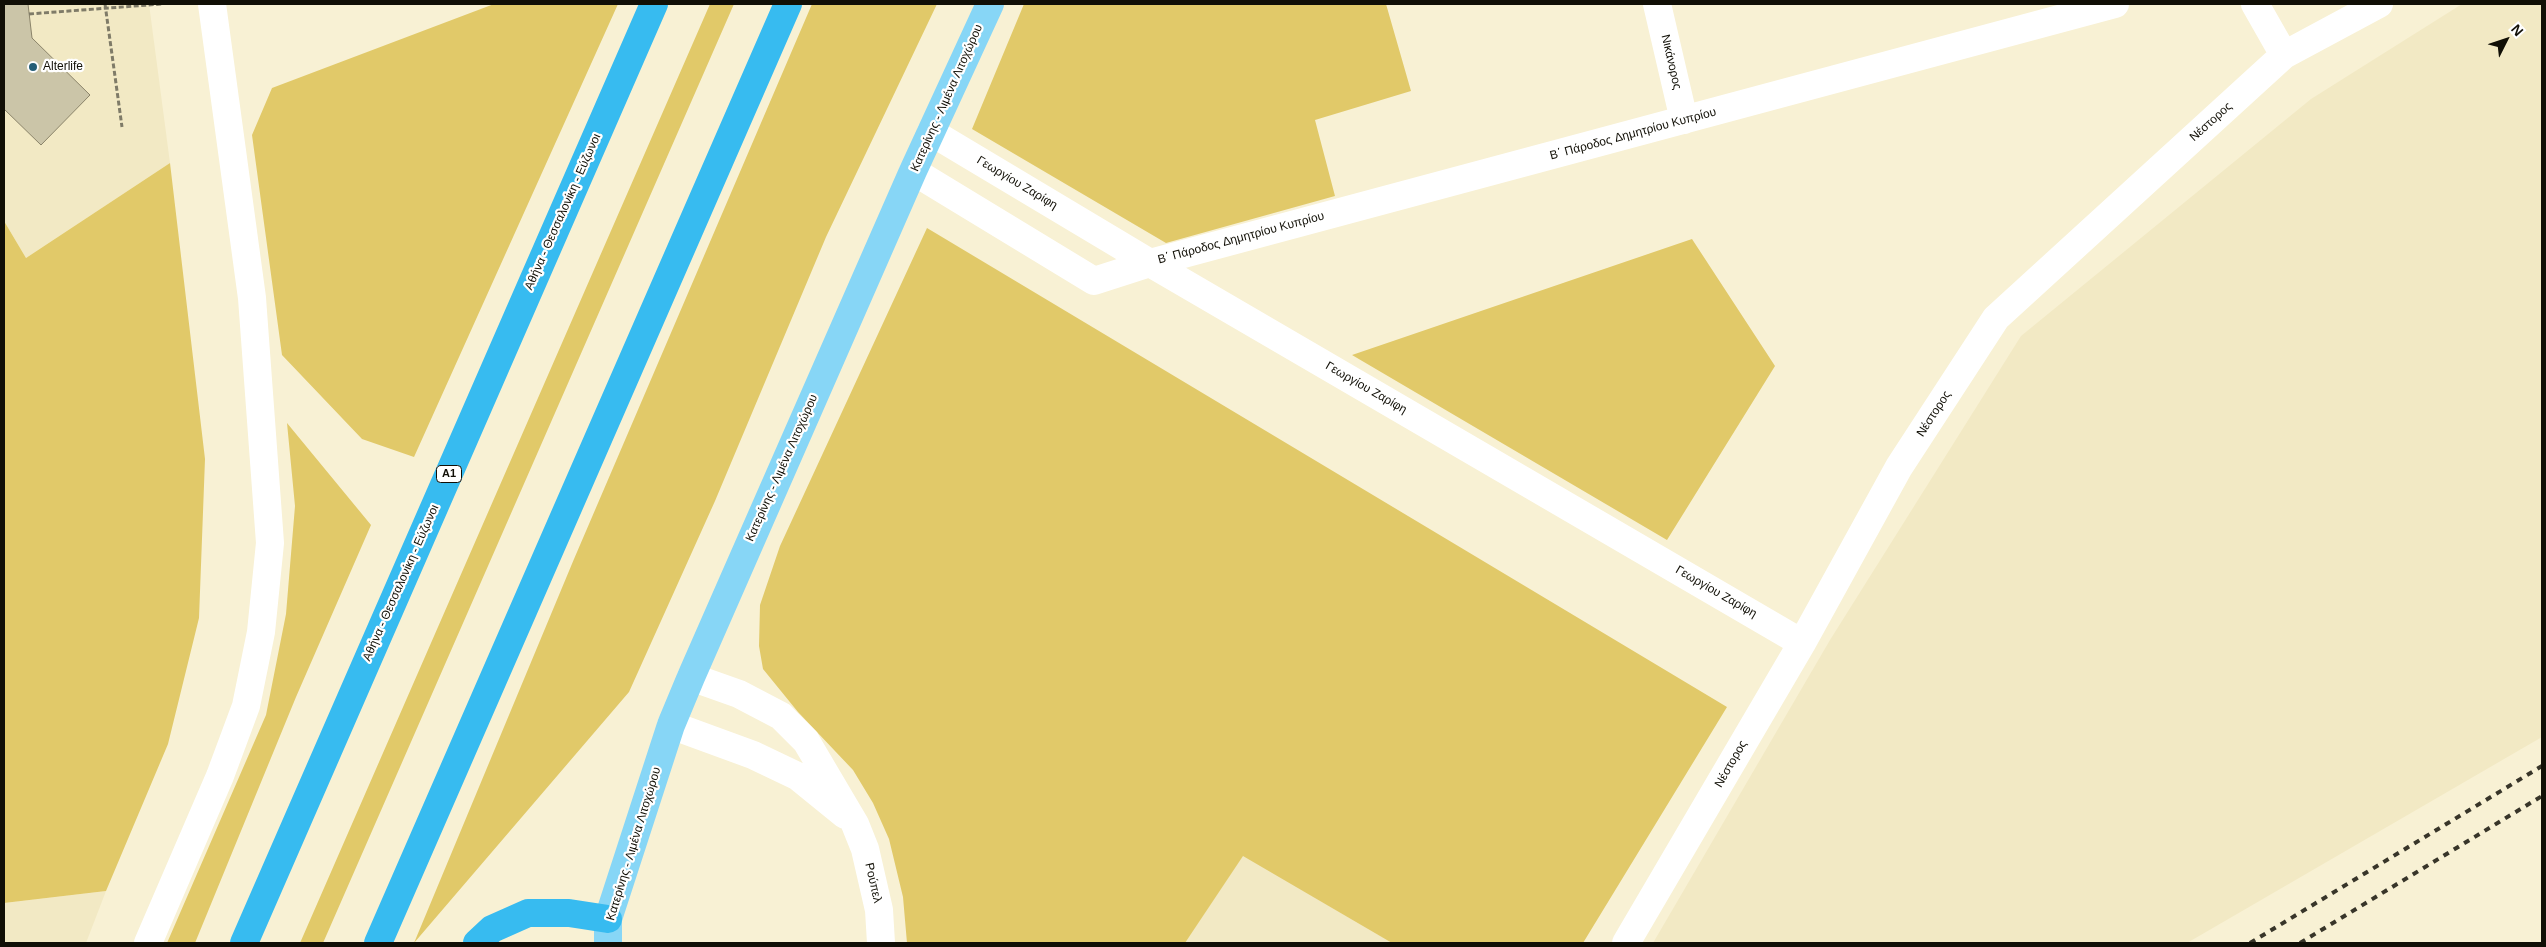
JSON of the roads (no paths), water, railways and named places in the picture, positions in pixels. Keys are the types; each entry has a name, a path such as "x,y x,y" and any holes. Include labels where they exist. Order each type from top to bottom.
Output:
{"highway":[{"name":"Αθήνα - Θεσσαλονίκη - Εύζωνοι","path":"244,943 654,4"},
{"path":"378,943 788,4"},
{"path":"476,943 492,929 528,913 569,913 608,931"}],"main road":[{"name":"Κατερίνης - Λιμένα Λιτοχώρου","path":"608,931 671,725 913,171 990,4"}],"street":[{"path":"148,943 220,776 246,706 261,632 270,543 252,298 212,4"},
{"name":"Νικάνορος","path":"1657,4 1684,120"},
{"name":"Β΄ Πάροδος Δημητρίου Κυπρίου","path":"913,171 1094,282 1150,262 2115,4"},
{"path":"2255,4 2284,55"},
{"name":"Νέστορος","path":"1626,943 1802,643 1899,467 1996,318 2284,55 2379,4"},
{"name":"Γεωργίου Ζαρίφη","path":"931,132 1802,643"},
{"name":"Ρούπελ","path":"691,677 739,694 780,716 806,741 856,824 865,850 878,902 881,943"},
{"path":"671,725 753,755 797,776 856,824"}],"railway":[{"path":"2250,943 2542,766"},
{"path":"2300,943 2542,796"}],"place":[{"name":"Alterlife","path":"33,67"}]}
